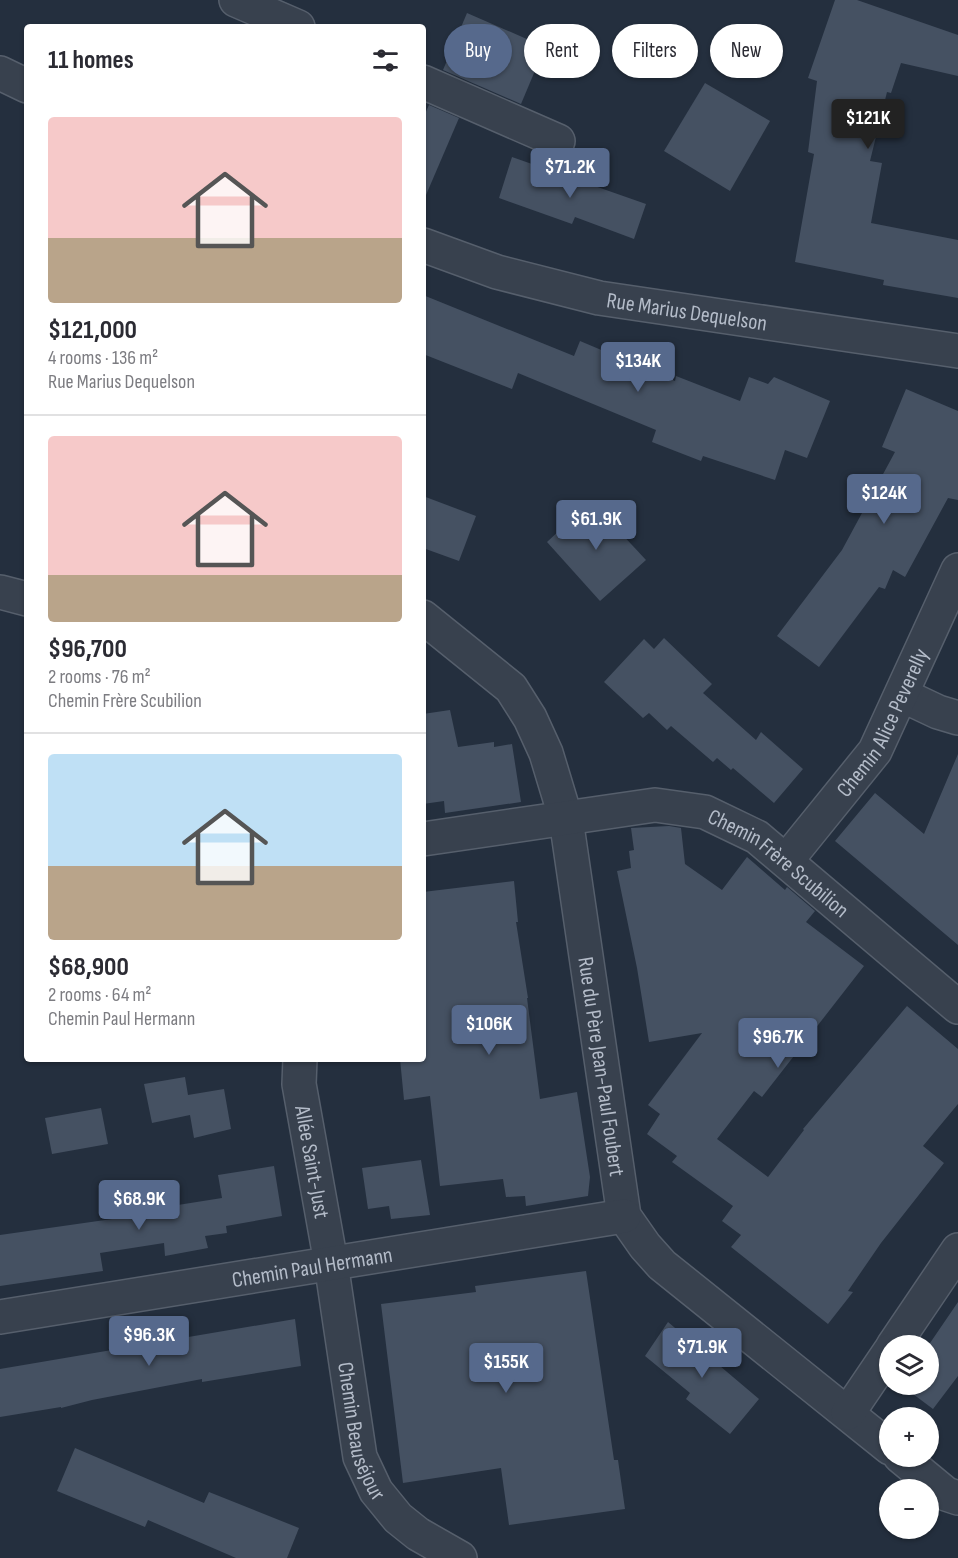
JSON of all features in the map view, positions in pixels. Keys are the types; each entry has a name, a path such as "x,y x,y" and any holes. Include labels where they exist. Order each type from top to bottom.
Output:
{"street":[{"path":"236,0 291,24"},
{"path":"0,73 24,85"},
{"path":"426,83 558,141"},
{"name":"Rue Marius Dequelson","path":"426,246 497,272 599,298 958,351"},
{"name":"Chemin Alice Peverelly","path":"786,861 875,751 958,570"},
{"path":"0,592 24,598"},
{"name":"Rue du Père Jean-Paul Foubert","path":"426,619 511,688 530,718 546,753 566,819 624,1216 662,1265 879,1439"},
{"path":"902,695 938,712 958,718"},
{"name":"Chemin Frère Scubilion","path":"426,839 656,806 705,812 757,837 958,1007"},
{"name":"Allée Saint-Just","path":"300,1062 299,1084 331,1263"},
{"name":"Chemin Paul Hermann","path":"0,1317 624,1216"},
{"path":"900,1335 958,1250"},
{"name":"Chemin Beauséjour","path":"331,1263 360,1457 376,1491 398,1518 418,1534 460,1558"},
{"path":"848,1413 879,1367"},
{"path":"913,1467 945,1494 958,1498"}],"building":[{"path":"835,0 857,0 958,35 958,76 901,63 891,93 887,92 870,161 882,163 871,223 958,240 958,298 883,285 884,280 795,262 814,154 808,152 817,81 808,78"},
{"path":"467,13 492,24 462,24"},
{"path":"512,33 524,38 524,78 532,78 521,104 461,78 512,78"},
{"path":"705,83 770,121 730,191 664,151"},
{"path":"429,105 459,118 426,195 426,112"},
{"path":"512,157 646,204 634,239 575,217 572,224 499,198"},
{"path":"426,296 574,356 580,341 675,381 676,376 740,401 749,377 768,384 774,377 830,401 807,458 785,450 775,480 703,456 701,461 652,442 656,430 518,373 512,389 426,355"},
{"path":"906,389 958,411 958,500 948,498 905,577 893,570 885,589 879,587 819,667 777,636 842,550 895,452 882,447"},
{"path":"426,497 476,516 459,561 426,549"},
{"path":"591,501 646,560 600,601 547,542"},
{"path":"664,638 712,684 703,693 756,740 761,732 803,769 774,803 733,768 731,770 717,758 713,762 671,726 667,730 649,713 643,718 604,682 644,639 654,649"},
{"path":"450,710 458,747 494,742 494,747 512,744 521,802 445,813 444,801 426,804 426,714"},
{"path":"958,754 958,945 835,841 875,793 924,834"},
{"path":"669,826 681,828 685,864 722,890 747,857 785,890 787,887 815,911 806,922 864,966 762,1097 754,1091 717,1139 768,1177 803,1129 907,1006 958,1049 958,1104 923,1146 944,1163 881,1243 848,1291 853,1292 828,1324 731,1247 741,1235 722,1221 733,1206 672,1162 677,1156 647,1134 660,1114 648,1105 702,1033 649,1042 637,968 617,871 631,868 629,851 634,850 631,828"},
{"path":"514,881 518,922 516,922 540,1099 577,1092 590,1177 588,1196 526,1206 525,1196 506,1197 503,1179 440,1186 430,1096 404,1100 400,1062 426,1062 426,892"},
{"path":"185,1077 188,1095 224,1089 231,1129 194,1138 190,1115 152,1123 144,1084"},
{"path":"101,1108 108,1144 52,1154 45,1118"},
{"path":"421,1160 430,1215 391,1219 389,1206 368,1209 362,1168"},
{"path":"274,1166 282,1216 226,1226 227,1233 205,1236 208,1248 165,1256 164,1243 100,1253 103,1271 0,1286 0,1235 140,1215 140,1211 222,1198 218,1175"},
{"path":"586,1271 614,1460 618,1460 625,1509 509,1525 501,1468 403,1483 381,1304 476,1292 475,1286"},
{"path":"958,1302 958,1376 935,1407 930,1407 914,1395 939,1395 939,1335 936,1335"},
{"path":"295,1319 301,1366 202,1382 202,1379 61,1408 0,1417 0,1369"},
{"path":"668,1322 759,1399 730,1434 686,1399 690,1393 645,1356"},
{"path":"75,1448 204,1503 209,1492 299,1528 287,1558 236,1558 148,1520 145,1527 57,1491"}]}
